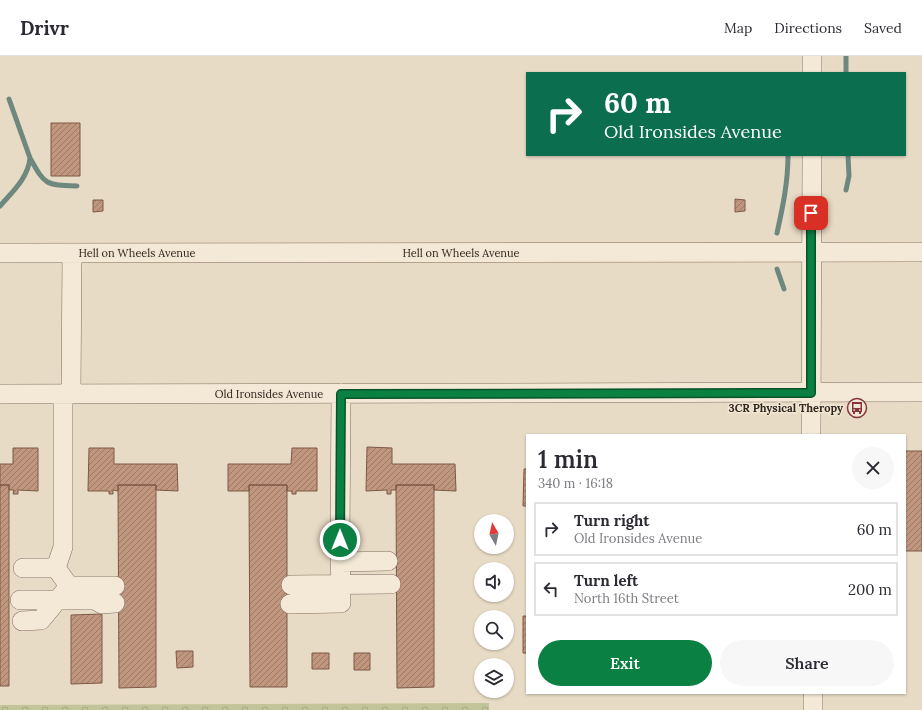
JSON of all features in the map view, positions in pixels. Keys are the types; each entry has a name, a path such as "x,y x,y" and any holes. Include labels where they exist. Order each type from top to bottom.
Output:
{"street":[{"path":"812,56 812,72"},
{"path":"811,434 812,156"},
{"name":"Hell on Wheels Avenue","path":"0,253 922,252"},
{"path":"63,593 56,568 63,547 72,253"},
{"name":"Old Ironsides Avenue","path":"0,394 922,392"},
{"path":"291,595 341,602 341,394"},
{"path":"340,562 388,561"},
{"path":"23,568 56,568"},
{"path":"341,585 391,584"},
{"path":"22,621 41,620 63,593"},
{"path":"20,600 63,593 95,600 102,604 115,594"},
{"path":"813,694 813,710"}],"green space":[{"path":"489,703 489,710 0,710 0,705"}],"building":[{"path":"51,123 80,123 80,176 51,176"},
{"path":"735,199 745,200 745,211 735,212"},
{"path":"93,200 103,200 103,211 93,212"},
{"path":"367,447 392,448 392,464 455,464 456,491 434,490 434,485 396,485 396,490 391,490 391,494 387,494 387,490 366,491"},
{"path":"13,448 38,448 38,491 18,490 18,494 13,494 14,490 9,490 9,485 0,485 0,464 13,464"},
{"path":"89,448 114,448 114,464 177,464 178,491 156,490 156,485 118,485 118,491 113,490 113,494 109,494 109,491 88,491"},
{"path":"292,448 317,448 317,491 296,491 296,494 292,494 292,491 287,491 287,485 249,485 249,491 228,491 228,464 291,464"},
{"path":"906,451 922,451 922,551 906,551"},
{"path":"524,469 526,469 526,506 523,506"},
{"path":"0,485 9,485 9,686 0,686"},
{"path":"118,485 156,485 156,687 119,688"},
{"path":"249,485 287,485 287,687 250,687"},
{"path":"396,485 434,485 434,687 397,688"},
{"path":"102,614 102,683 71,684 71,615"},
{"path":"523,616 526,616 526,653 523,653"},
{"path":"176,651 193,651 193,667 177,668"},
{"path":"312,653 329,653 329,669 312,669"},
{"path":"354,653 370,653 370,670 354,670"}],"waterway":[{"path":"846,56 846,72"},
{"path":"0,206 23,178 29,165 30,158 9,99"},
{"path":"777,233 786,184 788,156"},
{"path":"846,190 849,176 848,156"},
{"path":"30,158 39,174 47,182 58,185 77,186"},
{"path":"777,269 784,289"}],"place":[{"name":"3CR Physical Theropy","path":"857,408"}],"route":[{"path":"340,540 341,394 811,393 811,213"}]}
